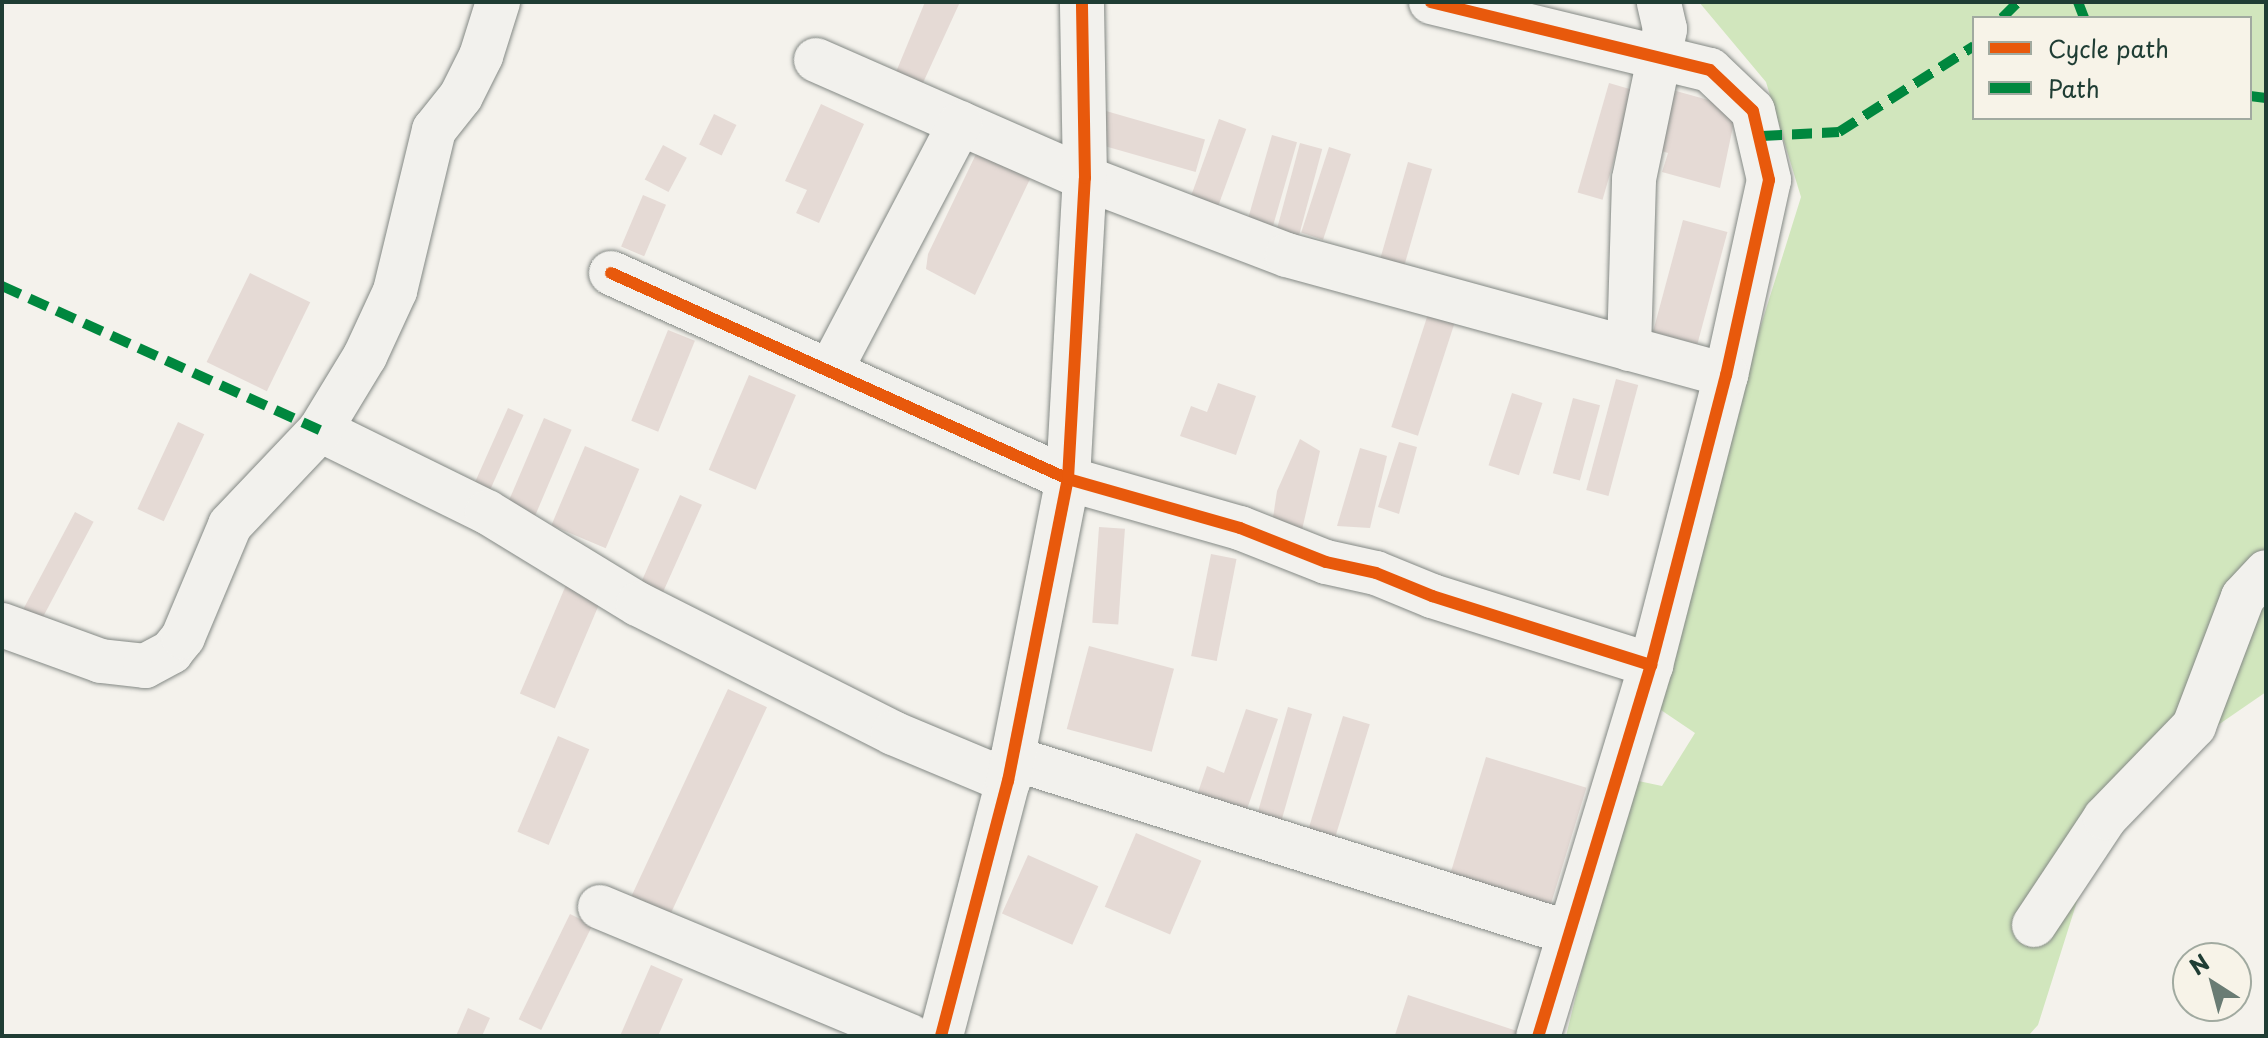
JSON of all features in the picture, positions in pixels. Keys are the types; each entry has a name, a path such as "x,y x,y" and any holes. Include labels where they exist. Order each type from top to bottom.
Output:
{"street":[{"path":"2,625 101,661 158,663 183,637 230,525 320,430 365,356 395,291 434,130 461,96 481,56 498,2"},
{"path":"941,1036 1010,769 1068,479 1085,178 1082,2"},
{"path":"1431,2 1710,70 1735,88 1753,111 1762,136 1769,180 1726,375 1651,665 1566,932 1538,1036"},
{"path":"1629,349 1634,179 1665,29 1659,2"},
{"path":"816,60 1085,178 1287,255 1726,375"},
{"path":"830,371 960,123"},
{"path":"611,273 1068,479 1240,528 1326,562 1376,573 1432,596 1651,665"},
{"path":"320,430 487,512 638,604 893,733 1566,932"},
{"path":"2034,925 2105,818 2194,726 2243,597 2266,572"},
{"path":"600,907 910,1036"}],"green space":[{"path":"1699,2 2266,2 2266,692 2109,800 2038,1025 2028,1036 1566,1036 1629,779 1662,786 1695,733 1658,708 1757,338 1801,197 1766,82"}],"building":[{"path":"925,2 960,2 922,85 896,72"},
{"path":"1609,83 1634,90 1603,200 1578,193"},
{"path":"1669,89 1737,108 1720,188 1662,172 1668,153 1652,148"},
{"path":"821,104 864,124 819,223 796,213 807,190 785,181"},
{"path":"1106,111 1205,139 1196,172 1097,144"},
{"path":"714,114 736,125 722,156 699,145"},
{"path":"1219,119 1246,129 1216,213 1189,203"},
{"path":"1272,135 1297,142 1272,229 1247,222"},
{"path":"1300,143 1322,149 1298,238 1276,232"},
{"path":"663,145 687,158 669,192 645,179"},
{"path":"1329,147 1351,154 1323,240 1301,233"},
{"path":"978,150 1030,179 975,295 926,269 928,254"},
{"path":"1408,162 1432,169 1401,277 1377,270"},
{"path":"643,195 666,205 644,256 621,247"},
{"path":"1683,220 1727,232 1697,344 1653,332"},
{"path":"250,273 310,302 267,391 207,362"},
{"path":"1429,311 1456,320 1418,436 1391,427"},
{"path":"668,330 695,341 658,432 631,421"},
{"path":"749,375 796,395 756,490 709,470"},
{"path":"1616,379 1638,385 1608,496 1586,490"},
{"path":"1218,383 1256,396 1236,455 1180,436 1191,406 1207,412"},
{"path":"1512,393 1542,403 1519,475 1489,465"},
{"path":"1573,398 1600,405 1580,481 1553,473"},
{"path":"508,408 524,415 489,493 473,486"},
{"path":"544,418 572,430 534,518 506,506"},
{"path":"178,422 204,434 164,521 137,509"},
{"path":"1300,439 1320,451 1299,543 1271,531 1277,491"},
{"path":"1399,442 1417,447 1399,514 1378,507"},
{"path":"585,446 639,469 606,548 551,525"},
{"path":"1360,448 1387,456 1370,528 1337,526"},
{"path":"680,495 702,505 663,592 641,583"},
{"path":"75,512 94,522 39,625 20,615"},
{"path":"1099,527 1125,529 1118,625 1092,623"},
{"path":"1211,554 1237,559 1217,661 1191,656"},
{"path":"566,585 601,600 555,708 520,694"},
{"path":"1089,646 1174,669 1152,752 1067,729"},
{"path":"728,689 767,707 671,914 632,896"},
{"path":"1288,707 1312,714 1279,829 1255,822"},
{"path":"1246,709 1278,719 1243,821 1194,804 1207,766 1224,773"},
{"path":"1343,716 1370,724 1334,842 1307,834"},
{"path":"558,736 589,749 549,845 517,832"},
{"path":"1486,757 1586,788 1549,909 1449,878"},
{"path":"1136,833 1201,861 1170,934 1105,907"},
{"path":"1028,855 1098,886 1072,945 1002,913"},
{"path":"570,914 592,925 541,1030 519,1019"},
{"path":"651,965 683,979 658,1036 620,1036"},
{"path":"1408,995 1520,1032 1518,1036 1395,1035"},
{"path":"468,1008 490,1018 482,1036 456,1036"}],"marked path":[{"path":"2004,16 2018,2"},
{"path":"2078,2 2083,16"},
{"path":"1762,136 1839,132 1972,47"},
{"path":"2252,96 2266,98"},
{"path":"2,286 320,430"}],"cycle path":[{"path":"941,1036 1008,781 1068,479 1085,178 1082,2"},
{"path":"1431,2 1710,70 1753,111 1769,180 1726,375 1651,665 1538,1036"},
{"path":"611,273 1068,479 1240,528 1326,562 1376,573 1432,596 1651,665"}]}
